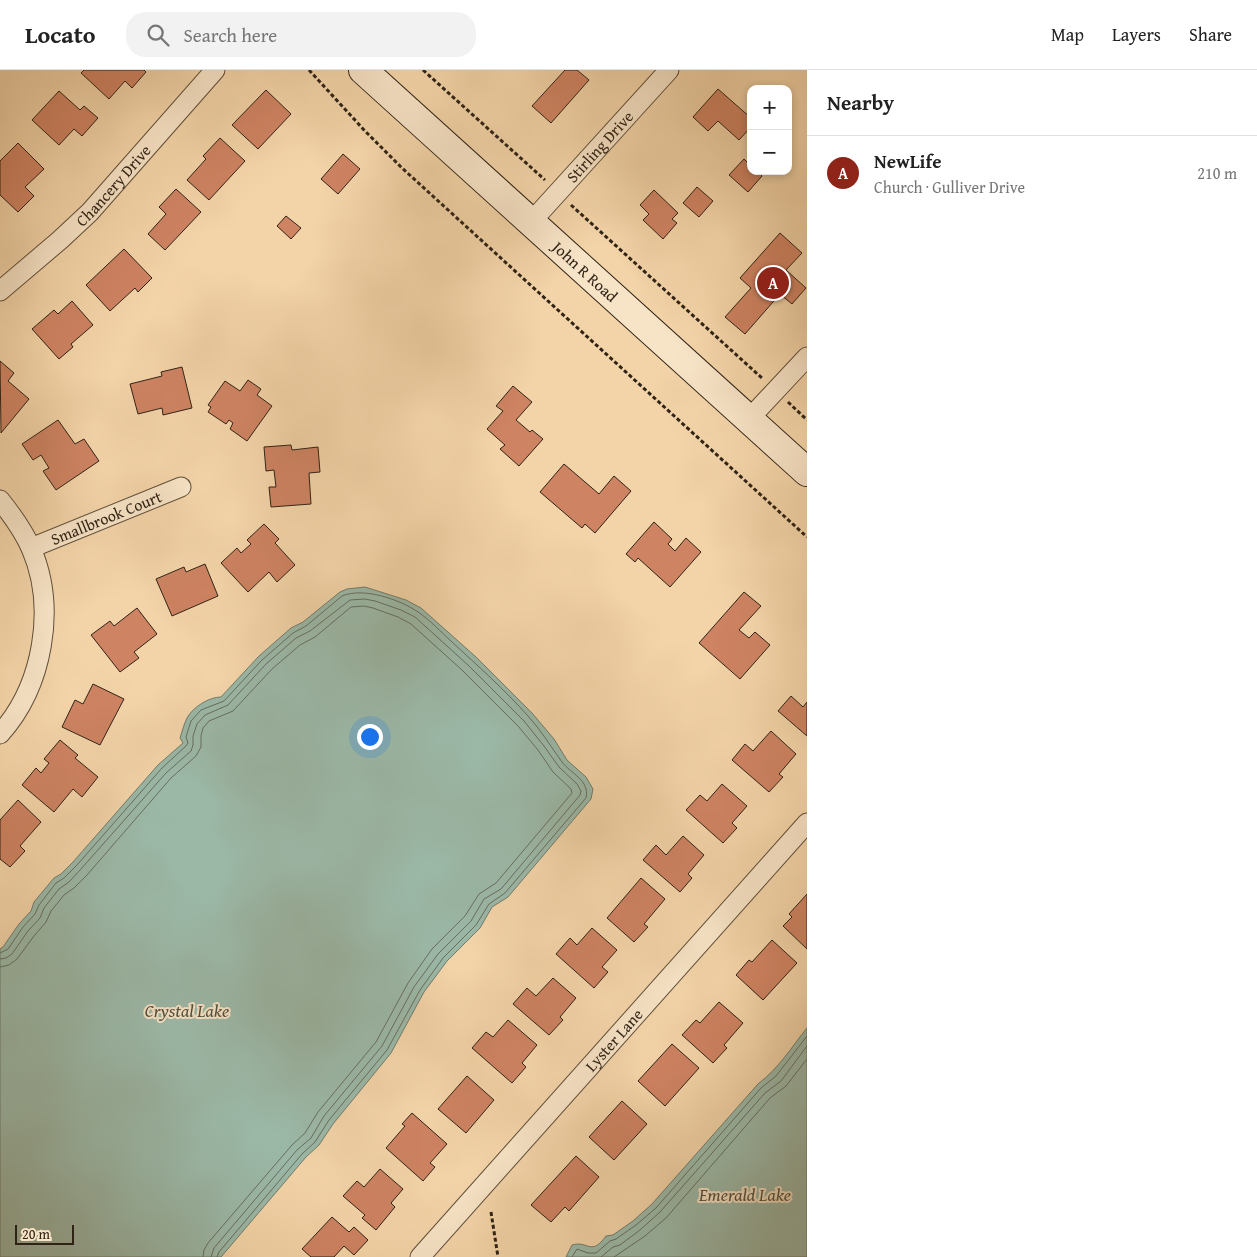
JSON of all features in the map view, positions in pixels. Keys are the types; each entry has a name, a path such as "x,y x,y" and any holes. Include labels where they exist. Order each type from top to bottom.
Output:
{"main road":[{"name":"John R Road","path":"363,70 807,472"}],"street":[{"name":"Chancery Drive","path":"0,291 90,212 216,70"},
{"name":"Stirling Drive","path":"531,222 669,70"},
{"path":"750,420 807,357"},
{"name":"Smallbrook Court","path":"31,548 181,488"},
{"path":"0,500 21,529 31,548 43,602 44,635 39,660 29,686 16,713 0,734"},
{"name":"Lyster Lane","path":"420,1257 807,823"}],"path":[{"path":"309,70 402,168 807,537"},
{"path":"423,70 544,179"},
{"path":"572,205 760,377"},
{"path":"789,404 807,420"},
{"path":"491,1212 498,1257"}],"water":[{"name":"Crystal Lake","path":"365,587 406,600 421,608 476,657 532,713 554,739 567,760 586,777 593,789 591,799 508,897 492,907 480,928 447,961 424,992 391,1053 333,1124 319,1145 306,1157 221,1257 0,1257 0,949 31,911 34,902 54,878 73,862 158,765 183,743 180,738 187,718 193,710 207,701 221,697 259,656 291,628 303,622 340,592 347,589"},
{"name":"Emerald Lake","path":"807,1028 807,1257 566,1257 572,1245 597,1246 606,1236 613,1235 652,1204 758,1084 779,1064"}],"building":[{"path":"84,70 144,70 146,72 132,88 125,81 109,99 81,73"},
{"path":"565,70 577,70 589,80 551,123 532,106"},
{"path":"718,89 747,114 747,131 739,140 718,121 708,131 693,117"},
{"path":"266,90 291,114 258,149 232,125"},
{"path":"59,91 80,110 84,106 98,118 82,136 74,129 59,145 32,120"},
{"path":"220,138 245,161 209,200 187,180 206,159 203,156"},
{"path":"18,143 44,169 25,187 34,196 18,212 0,195 0,161"},
{"path":"343,154 360,169 338,194 321,179"},
{"path":"744,159 747,162 747,175 762,176 748,192 729,175"},
{"path":"697,187 713,201 699,217 683,203"},
{"path":"176,189 201,212 165,250 148,234 166,214 159,207"},
{"path":"654,190 678,213 672,219 677,223 663,239 643,220 649,214 640,205"},
{"path":"286,216 301,228 291,239 277,226"},
{"path":"780,233 802,253 786,270 806,288 792,304 780,294 745,334 725,317 751,288 740,278"},
{"path":"124,249 152,278 138,292 135,288 110,311 86,285"},
{"path":"72,301 93,325 71,344 73,347 59,359 32,329 54,310 58,314"},
{"path":"0,361 14,373 8,381 29,399 1,433"},
{"path":"182,367 192,408 163,415 162,408 138,414 130,384 162,376 161,372"},
{"path":"248,380 261,389 257,395 272,406 247,441 230,429 233,423 229,420 226,424 208,412 211,407 208,405 225,381 240,391"},
{"path":"513,386 532,402 516,420 530,432 532,430 543,439 519,466 500,449 505,445 487,429 503,411 496,406"},
{"path":"58,420 75,444 84,439 99,461 56,490 43,471 49,468 41,455 33,460 22,444"},
{"path":"291,445 292,450 318,447 320,472 309,473 311,504 271,507 269,487 276,487 274,470 266,471 264,447"},
{"path":"564,464 599,494 614,476 631,491 595,533 585,524 582,528 540,492"},
{"path":"654,522 672,539 668,544 675,551 686,538 701,552 670,587 638,558 635,562 626,554"},
{"path":"264,524 279,539 275,543 295,565 277,582 269,572 248,592 221,563 237,548 241,553 251,544 247,540"},
{"path":"205,564 218,596 172,616 156,579 184,567 186,572"},
{"path":"744,592 761,606 739,630 749,638 755,632 770,645 740,679 699,643"},
{"path":"137,608 157,634 134,652 139,658 120,672 91,635 110,621 114,626"},
{"path":"93,684 124,699 100,745 62,727 75,700 83,704"},
{"path":"791,696 803,707 807,702 807,736 778,711"},
{"path":"771,731 796,754 779,774 783,777 769,792 732,760 745,744 753,751"},
{"path":"60,740 78,755 75,758 98,777 82,797 73,789 54,812 22,785 36,768 41,773 49,763 44,759"},
{"path":"722,784 747,806 732,823 737,828 723,843 686,810 700,795 707,801"},
{"path":"18,800 41,822 20,846 25,851 10,867 0,859 0,820"},
{"path":"683,836 704,855 688,874 692,878 680,892 643,860 656,845 666,855"},
{"path":"641,878 665,899 644,924 648,927 634,942 607,918"},
{"path":"807,894 807,949 783,926 792,917 789,914"},
{"path":"592,928 617,950 602,967 608,972 594,988 556,954 570,938 577,945"},
{"path":"772,940 797,963 763,1000 736,975 749,960 752,962"},
{"path":"553,978 576,998 560,1017 563,1020 549,1035 513,1004 527,988 536,996"},
{"path":"719,1002 743,1023 724,1045 727,1048 713,1063 682,1035 696,1020 700,1023"},
{"path":"508,1020 537,1045 522,1063 526,1067 512,1083 472,1048 486,1032 493,1037"},
{"path":"672,1044 699,1068 665,1106 638,1081"},
{"path":"467,1076 494,1100 466,1133 438,1109"},
{"path":"622,1101 647,1124 614,1160 589,1137"},
{"path":"412,1113 447,1144 430,1163 435,1167 423,1181 386,1148 405,1126 402,1124"},
{"path":"576,1156 599,1177 569,1211 565,1207 551,1222 531,1205"},
{"path":"380,1169 403,1189 391,1203 395,1207 376,1230 362,1218 365,1215 343,1196 357,1181 364,1187"},
{"path":"332,1217 349,1232 354,1227 368,1240 354,1255 344,1246 334,1257 311,1257 302,1249"}],"place":[{"name":"NewLife","path":"773,283"}]}
